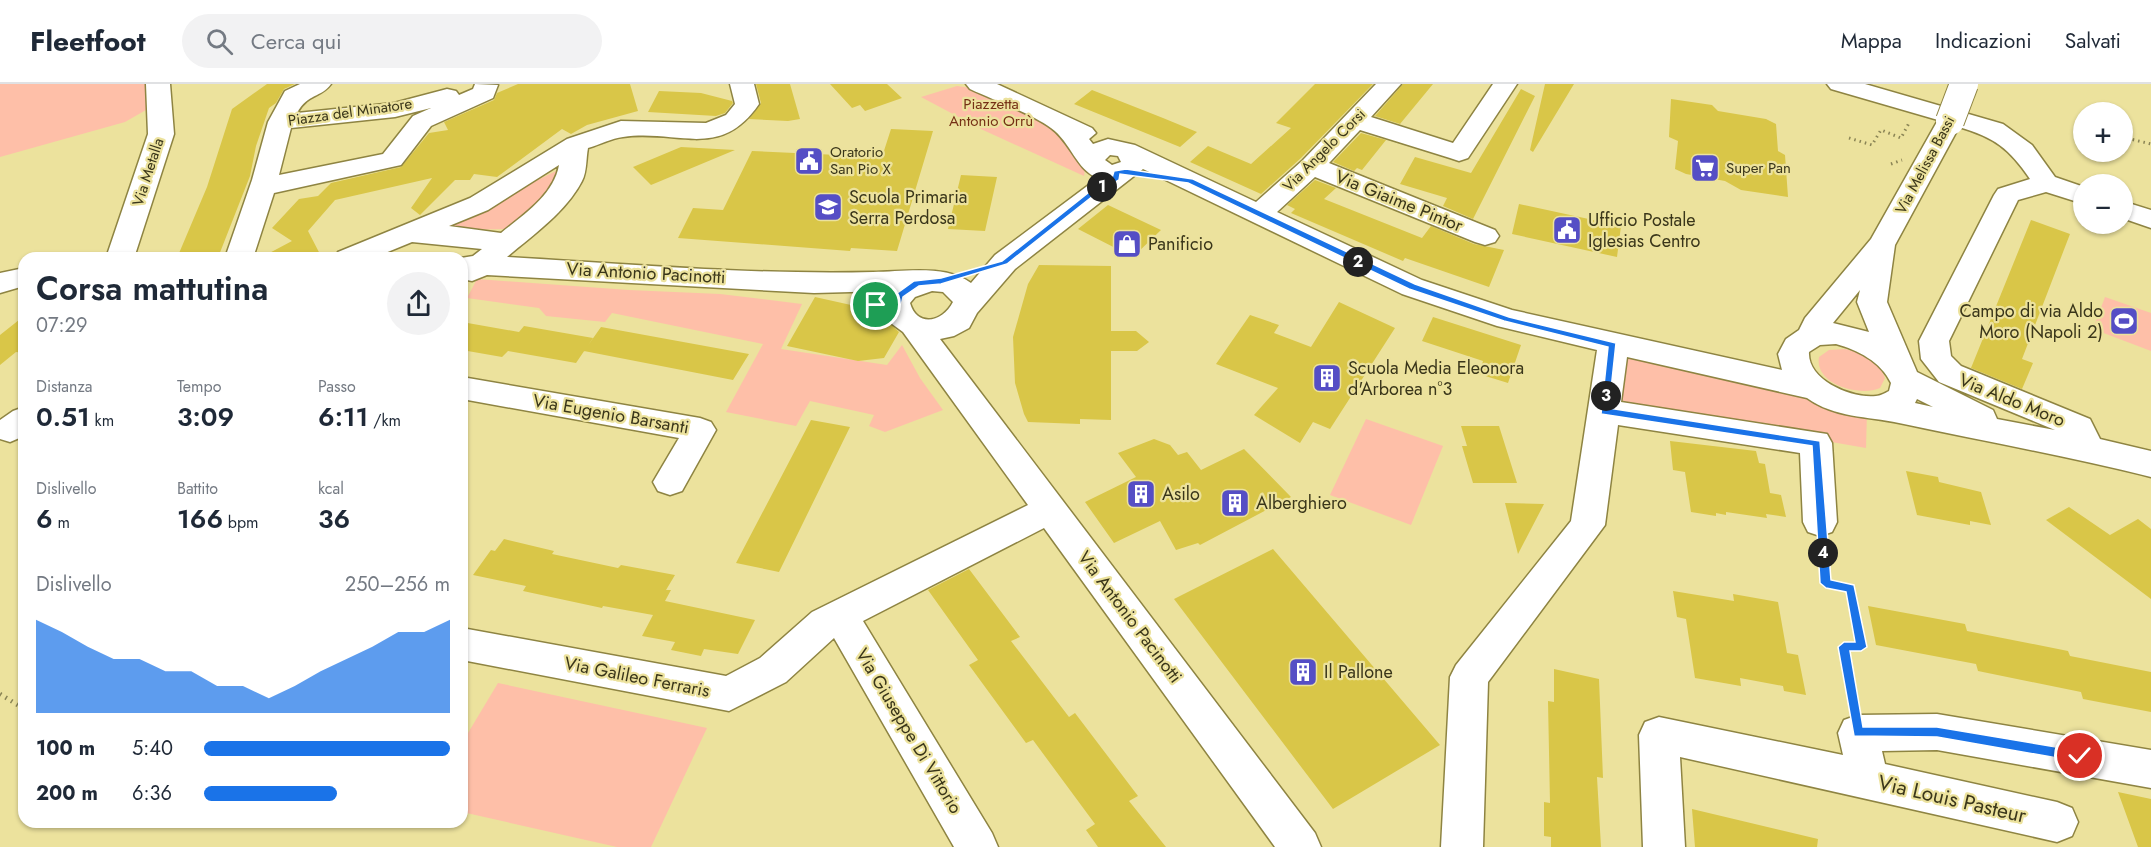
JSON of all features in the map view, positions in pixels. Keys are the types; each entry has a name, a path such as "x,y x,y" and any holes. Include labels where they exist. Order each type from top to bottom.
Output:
{"street":[{"name":"Via Metalla","path":"122,252 161,134 158,84"},
{"path":"363,252 479,204 576,144 621,129 710,131 735,120 747,104 742,84"},
{"path":"978,84 1008,89 1062,124 1110,166 1190,181 1257,215 1412,286 1507,319 1613,345 1747,359 1837,334 1875,346 1901,370 1982,418 2035,437"},
{"name":"Via Angelo Corsi","path":"1257,215 1312,166 1389,84"},
{"path":"1355,120 1459,153 1505,84"},
{"path":"1839,84 1994,129 2023,150 2046,183 2073,192"},
{"name":"Via Melissa Bassi","path":"1804,342 1815,325 1882,244 1950,121 1964,84"},
{"name":"Piazza del Minatore","path":"280,122 395,110 417,103 484,93 488,85"},
{"path":"308,119 315,86"},
{"path":"240,252 280,122 294,96 315,86"},
{"name":"Piazza del Minatore","path":"262,187 392,160 417,103"},
{"path":"468,271 546,210 570,179 576,144"},
{"path":"1005,262 907,288 896,304 906,320 940,328 951,325 1005,262 1110,166"},
{"name":"Via Giaime Pintor","path":"1312,166 1485,236"},
{"name":"Via Aldo Moro","path":"2046,183 2007,195 1934,341 1936,359 1950,374 2079,427 2086,447"},
{"path":"2133,213 2151,219"},
{"path":"408,234 447,235 506,243"},
{"name":"Via Melissa Bassi","path":"1882,244 1872,302 1901,370"},
{"name":"Via Antonio Pacinotti","path":"468,272 814,283 935,281"},
{"path":"0,283 18,278"},
{"path":"935,281 960,288 966,295 959,387"},
{"name":"Via Antonio Pacinotti","path":"814,283 906,320 959,387 1300,847"},
{"path":"1804,342 1794,356 1796,367 1815,389"},
{"path":"1462,847 1469,676 1588,525 1613,345"},
{"path":"1696,353 1815,389 1848,405 1882,408 1988,432 2035,437 2141,460"},
{"path":"1882,408 1894,405 1903,398 1908,390 1901,370"},
{"name":"Via Eugenio Barsanti","path":"468,389 700,430 670,482"},
{"path":"1604,411 1816,443 1820,522"},
{"name":"Via Galileo Ferraris","path":"468,645 729,694 773,670 825,622 1050,509"},
{"name":"Via Giuseppe Di Vittorio","path":"840,615 977,847"},
{"path":"1858,733 1937,732 2151,769"},
{"name":"Via Louis Pasteur","path":"1858,733 1868,779 2057,822"},
{"path":"1664,847 1659,735 1868,779"}],"path":[{"path":"1849,138 1872,145 1881,130 1901,138 1911,119"},
{"path":"2133,140 2151,144"},
{"path":"1820,522 1826,583 1850,588 1861,647 1844,647 1858,733"},
{"path":"0,694 7,696 18,705"}],"green space":[{"path":"0,84 147,84 146,110 125,122 0,157"},
{"name":"Piazzetta Antonio Orrù","path":"957,86 985,90 1057,126 1086,161 1084,176 983,130 921,97"},
{"path":"558,170 563,183 508,229 454,230 449,224"},
{"path":"477,279 720,294 802,304 781,349 887,365 902,345 920,378 943,410 885,432 869,426 874,415 810,401 796,426 726,412 763,344 612,313 605,322 546,316 539,308 468,298"},
{"name":"Campo di via Aldo Moro (Napoli 2)","path":"2105,297 2151,313 2151,351 2093,329"},
{"path":"1845,349 1864,355 1879,366 1885,378 1880,388 1851,390 1831,381 1824,375 1819,367 1819,357 1829,350"},
{"path":"1620,351 1867,412 1866,448 1614,404"},
{"path":"1366,419 1443,446 1411,525 1330,495"},
{"path":"498,683 707,728 651,847 617,847 468,813 468,733"}],"building":[{"path":"267,84 295,84 284,89 276,103 269,108 256,146 250,176 220,252 180,252 207,187 232,109"},
{"path":"518,84 630,84 638,111 587,125 571,134 562,129 497,177 474,174 470,180 455,180 420,215 411,208 432,178 335,200 308,231 319,252 271,252 292,241 272,228 299,199 318,196 331,183 401,167 429,133 448,130 444,122 494,100 497,93"},
{"path":"756,84 790,84 800,119 788,121 749,119 761,103"},
{"path":"830,84 887,84 902,98 865,111 860,105 852,108"},
{"path":"1315,84 1373,84 1301,158 1261,194 1190,162 1208,146 1251,164 1291,128 1276,123"},
{"path":"1403,84 1433,84 1400,124 1375,116"},
{"path":"1545,84 1574,84 1533,152 1530,150"},
{"path":"1521,89 1535,96 1473,219 1443,206 1447,198 1400,184 1415,157 1471,173"},
{"path":"1092,90 1197,132 1180,147 1074,104"},
{"path":"659,91 701,93 733,103 725,113 716,116 648,112"},
{"path":"1671,99 1712,105 1718,111 1766,119 1776,124 1778,151 1785,155 1788,197 1741,190 1725,181 1686,174 1675,169 1678,141 1669,137"},
{"path":"891,129 933,131 897,251 851,248 850,251 678,238 693,208 723,210 752,151 882,157"},
{"path":"1361,133 1386,140 1362,170 1357,168 1354,171 1333,162"},
{"path":"681,147 735,150 651,185 633,167"},
{"path":"961,175 997,177 985,231 948,229"},
{"path":"1315,180 1336,188 1324,199 1422,238 1431,226 1474,244 1504,250 1489,287 1405,258 1403,261 1291,213 1295,209 1287,205"},
{"name":"Ufficio Postale Iglesias Centro","path":"1519,204 1621,226 1617,257 1512,234"},
{"name":"Panificio","path":"1108,205 1161,230 1133,257 1078,229"},
{"path":"2031,220 2070,234 2022,359 2033,363 2022,389 1971,368"},
{"path":"1039,265 1111,266 1111,331 1136,331 1149,342 1137,351 1111,351 1111,420 1080,419 1080,424 1028,422 1024,414 1015,383 1013,337 1028,284"},
{"path":"815,297 869,309 885,319 899,332 884,358 858,361 787,346"},
{"name":"Scuola Media Eleonora d'Arborea n°3","path":"1339,302 1395,328 1330,429 1313,422 1300,443 1254,415 1278,388 1216,364 1250,315 1279,325 1274,333 1311,347"},
{"path":"1433,317 1521,345 1508,383 1479,374 1483,361 1422,341"},
{"path":"18,321 18,352 0,365 0,335"},
{"path":"468,323 519,332 524,326 593,338 576,363 508,351 502,357 468,351"},
{"path":"601,327 749,354 733,380 584,351"},
{"path":"811,420 850,427 779,572 736,563"},
{"path":"1461,426 1499,426 1517,483 1473,483 1462,446 1467,446"},
{"path":"1154,439 1170,445 1178,455 1187,452 1201,470 1244,449 1291,497 1200,545 1198,543 1176,550 1160,521 1114,543 1085,502 1136,477 1118,453"},
{"path":"1670,441 1756,451 1759,463 1765,464 1770,493 1781,495 1786,517 1766,514 1767,518 1726,512 1726,515 1716,513 1716,516 1691,512 1685,472 1673,470"},
{"path":"1906,471 1938,477 1939,482 1981,492 1991,525 1970,521 1970,525 1917,515"},
{"path":"1505,503 1544,504 1518,554"},
{"path":"2069,507 2110,535 2138,519 2151,529 2151,599 2046,520"},
{"path":"504,539 554,551 552,554 618,568 621,565 675,575 666,590 671,590 665,601 755,620 738,654 704,649 701,656 671,650 675,642 642,636 653,615 603,606 602,608 523,591 526,586 473,575 491,550 495,551"},
{"name":"Il Pallone","path":"1273,549 1440,745 1333,809 1174,599"},
{"path":"969,569 1020,637 1011,641 1069,717 1075,713 1138,796 1129,801 1166,847 1098,847 1086,830 1095,824 1033,740 1026,743 969,665 978,660 928,590"},
{"path":"1673,591 1734,601 1733,594 1778,602 1787,653 1798,655 1806,695 1784,691 1783,686 1740,678 1741,686 1695,678 1686,619 1677,617"},
{"path":"1868,606 1965,624 1967,631 2068,651 2070,656 2151,672 2151,712 2083,699 2081,692 1978,671 1976,664 1876,645"},
{"path":"1554,669 1599,679 1603,778 1597,777 1601,847 1551,847 1551,837 1544,836 1544,802 1550,803 1548,701 1554,702"},
{"path":"2118,792 2151,799 2151,847 2138,847"},
{"path":"1692,809 1818,839 1817,847 1695,847"}],"place":[{"name":"Oratorio San Pio X","path":"809,161"},
{"name":"Super Pan","path":"1705,168"},
{"name":"Scuola Primaria Serra Perdosa","path":"828,207"},
{"name":"Ufficio Postale Iglesias Centro","path":"1567,230"},
{"name":"Panificio","path":"1127,244"},
{"name":"Campo di via Aldo Moro (Napoli 2)","path":"2124,321"},
{"name":"Scuola Media Eleonora d'Arborea n°3","path":"1327,378"},
{"name":"Asilo","path":"1141,494"},
{"name":"Alberghiero","path":"1235,503"},
{"name":"Il Pallone","path":"1303,672"}],"route":[{"path":"876,305 896,312 899,296 907,288 917,283 941,281 1005,262 1096,190 1116,179 1116,173 1126,171 1190,181 1282,227 1412,286 1507,319 1613,345 1604,411 1816,443 1826,583 1850,588 1861,647 1844,647 1858,733 1937,732 2080,756"}]}
